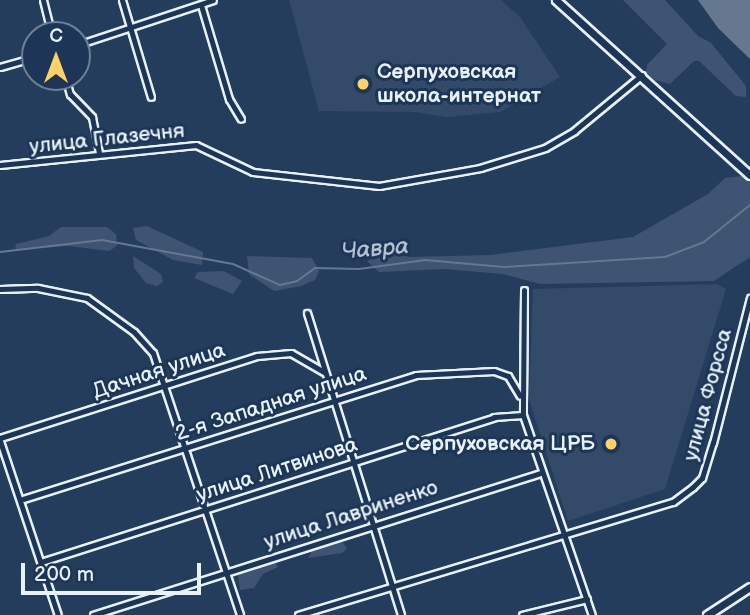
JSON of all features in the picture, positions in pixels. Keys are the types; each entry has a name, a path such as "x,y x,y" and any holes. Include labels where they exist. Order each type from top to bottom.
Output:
{"main road":[{"path":"556,0 750,175"},
{"path":"706,615 750,587"}],"street":[{"path":"43,0 48,21"},
{"path":"122,0 151,97"},
{"path":"91,41 213,0"},
{"path":"201,5 229,99 241,119"},
{"path":"0,67 21,61"},
{"name":"улица Глазечня","path":"0,165 99,152 196,145 253,172 379,186 480,168 545,148 574,131 642,75"},
{"path":"69,91 92,117 99,152"},
{"path":"0,289 66,291 100,305 153,353 166,385 240,615"},
{"path":"524,290 526,352 520,396 523,415 540,473 565,531 592,615"},
{"name":"улица Форсса","path":"298,615 565,531 673,502 702,478 750,298"},
{"path":"307,313 401,615"},
{"name":"Дачная улица","path":"0,440 166,385 278,352 309,360 325,373"},
{"name":"2-я Западная улица","path":"23,499 416,374 484,370 508,376 520,396"},
{"name":"улица Литвинова","path":"41,562 494,417 523,415"},
{"path":"0,440 23,499 58,615"},
{"name":"улица Лавриненко","path":"93,615 540,473"},
{"path":"522,615 587,599"}],"shaded area":[{"path":"289,0 501,0 520,17 560,77 500,112 447,117 414,112 319,111"},
{"path":"623,0 665,0 698,36 711,43 746,86 746,97 736,96 699,61 694,61 670,84 655,80 646,73 647,65 667,44"},
{"path":"698,0 750,0 750,59 718,28"},
{"path":"742,176 750,181 750,257 714,281 540,284 503,274 444,269 379,272 367,261 383,252 410,257 490,255 633,237 708,194 725,178"},
{"path":"147,226 203,252 202,265 173,260 136,240 133,228"},
{"path":"61,227 107,227 116,234 117,246 109,251 68,246 15,250 16,244 49,236"},
{"path":"133,256 161,274 163,282 157,286 146,283 134,268"},
{"path":"247,256 312,258 319,271 315,280 301,286 274,291 249,274"},
{"path":"224,271 242,281 233,294 194,278 198,272"},
{"name":"Серпуховская ЦРБ","path":"717,284 726,289 665,489 568,521 529,399 533,289"},
{"path":"342,542 347,548 342,553 308,558 312,551"},
{"path":"275,562 278,567 263,574 254,588 240,590 238,575"}],"waterway":[{"name":"Чавра","path":"0,252 102,240 233,264 280,285 297,281 315,268 359,269 425,260 504,267 665,257 704,242 750,205"}],"place":[{"name":"Серпуховская школа-интернат","path":"363,84"},
{"name":"Серпуховская ЦРБ","path":"611,444"}]}
